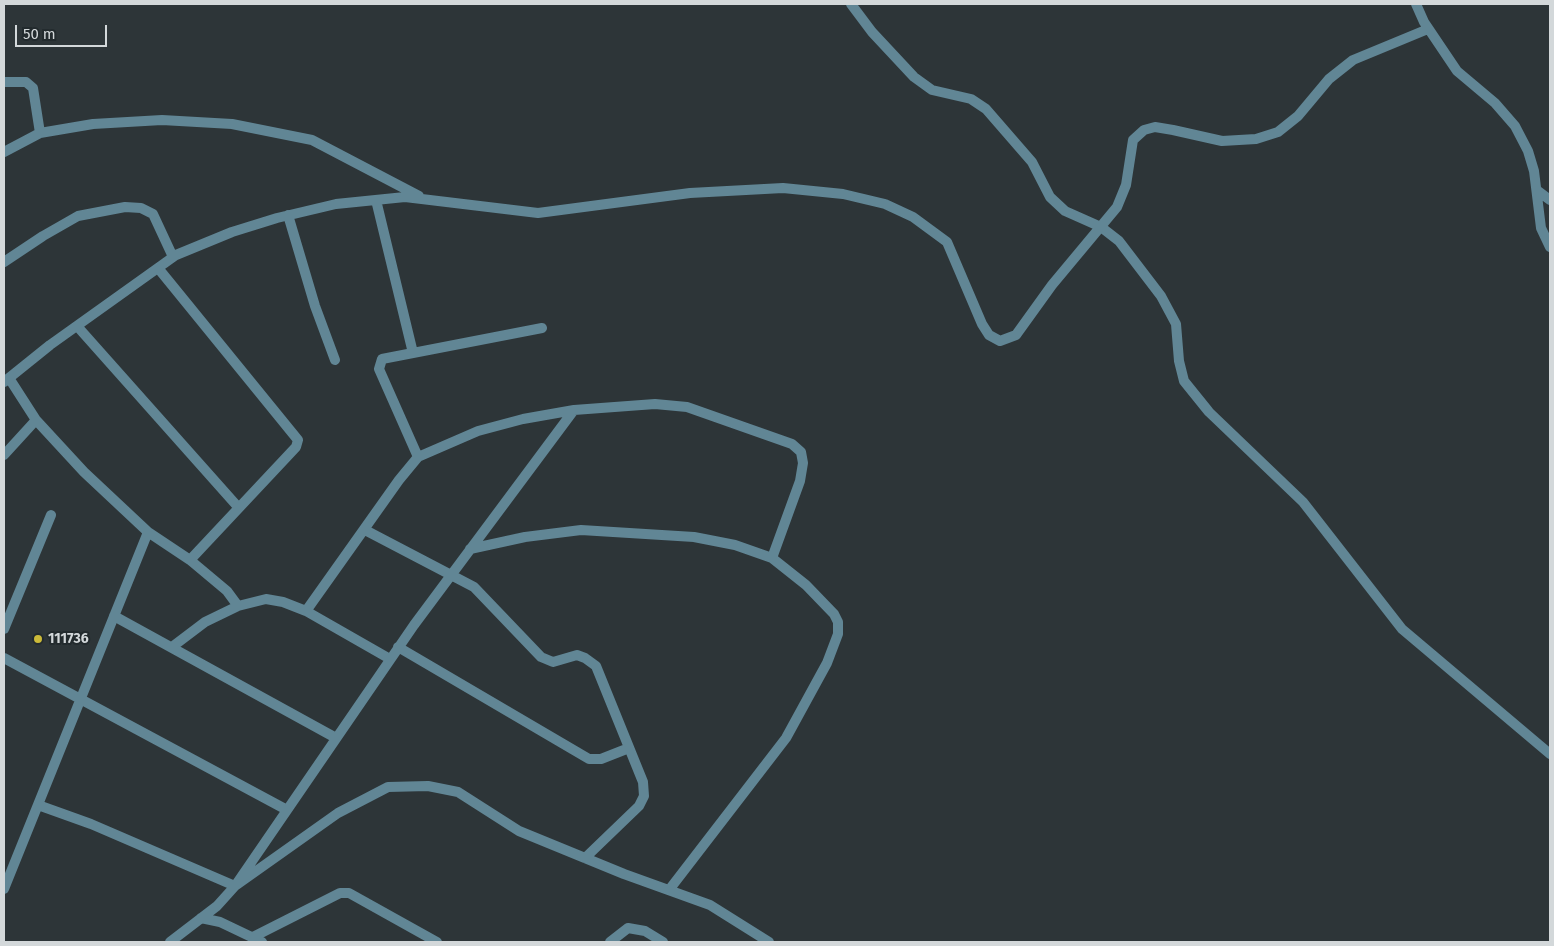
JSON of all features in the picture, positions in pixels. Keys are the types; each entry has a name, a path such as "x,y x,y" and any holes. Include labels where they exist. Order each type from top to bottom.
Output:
{"street":[{"path":"851,4 872,32 914,77 932,90 972,99 986,109 1032,162 1050,197 1066,211 1101,227 1119,241 1161,296 1176,324 1179,360 1184,381 1209,412 1303,502 1402,629 1550,754"},
{"path":"1416,4 1428,29 1457,71 1495,103 1515,126 1528,151 1538,191 1541,228 1550,247"},
{"path":"238,606 227,591 190,560 148,532 84,472 36,420 6,380 173,257 232,232 288,215 336,204 405,197 538,214 690,193 783,188 843,194 886,204 914,217 947,242 982,324 989,335 1000,341 1016,335 1052,285 1117,207 1126,186 1133,140 1144,130 1155,127 1222,140 1256,139 1278,132 1298,116 1329,79 1353,60 1428,29"},
{"path":"4,82 26,82 33,88 40,133"},
{"path":"4,152 40,133 93,124 162,120 232,124 312,140 426,199"},
{"path":"1538,191 1550,200"},
{"path":"376,200 413,353"},
{"path":"4,262 78,216 125,206 141,208 153,214 173,257"},
{"path":"288,215 315,306 335,360"},
{"path":"158,268 298,440 296,446 190,560"},
{"path":"77,326 238,507"},
{"path":"418,457 379,369 382,359 542,328"},
{"path":"306,611 399,480 418,457 478,430 523,419 574,410 655,404 687,407 792,444 800,452 803,463 800,482 772,558"},
{"path":"170,942 217,906 235,886 398,647 450,574 574,410"},
{"path":"4,455 36,420"},
{"path":"4,629 51,515"},
{"path":"365,530 474,587 541,657 553,662 577,655 586,658 596,666 643,782 644,796 639,806 585,858"},
{"path":"470,548 525,537 590,530 694,537 735,545 772,558 806,585 834,614 838,622 838,634 827,663 786,738 668,890"},
{"path":"4,889 148,532"},
{"path":"172,648 205,622 238,606 266,599 283,602 306,611 390,659"},
{"path":"114,616 336,738"},
{"path":"398,647 590,758 602,759 629,748"},
{"path":"4,658 287,810"},
{"path":"235,886 338,812 388,787 428,786 458,792 519,831 710,905 769,942"},
{"path":"38,805 91,824 235,886"},
{"path":"201,918 220,922 257,940 340,893 349,892 437,942"},
{"path":"610,942 628,928 645,932 663,942"}],"place":[{"name":"111736","path":"38,639"}]}
